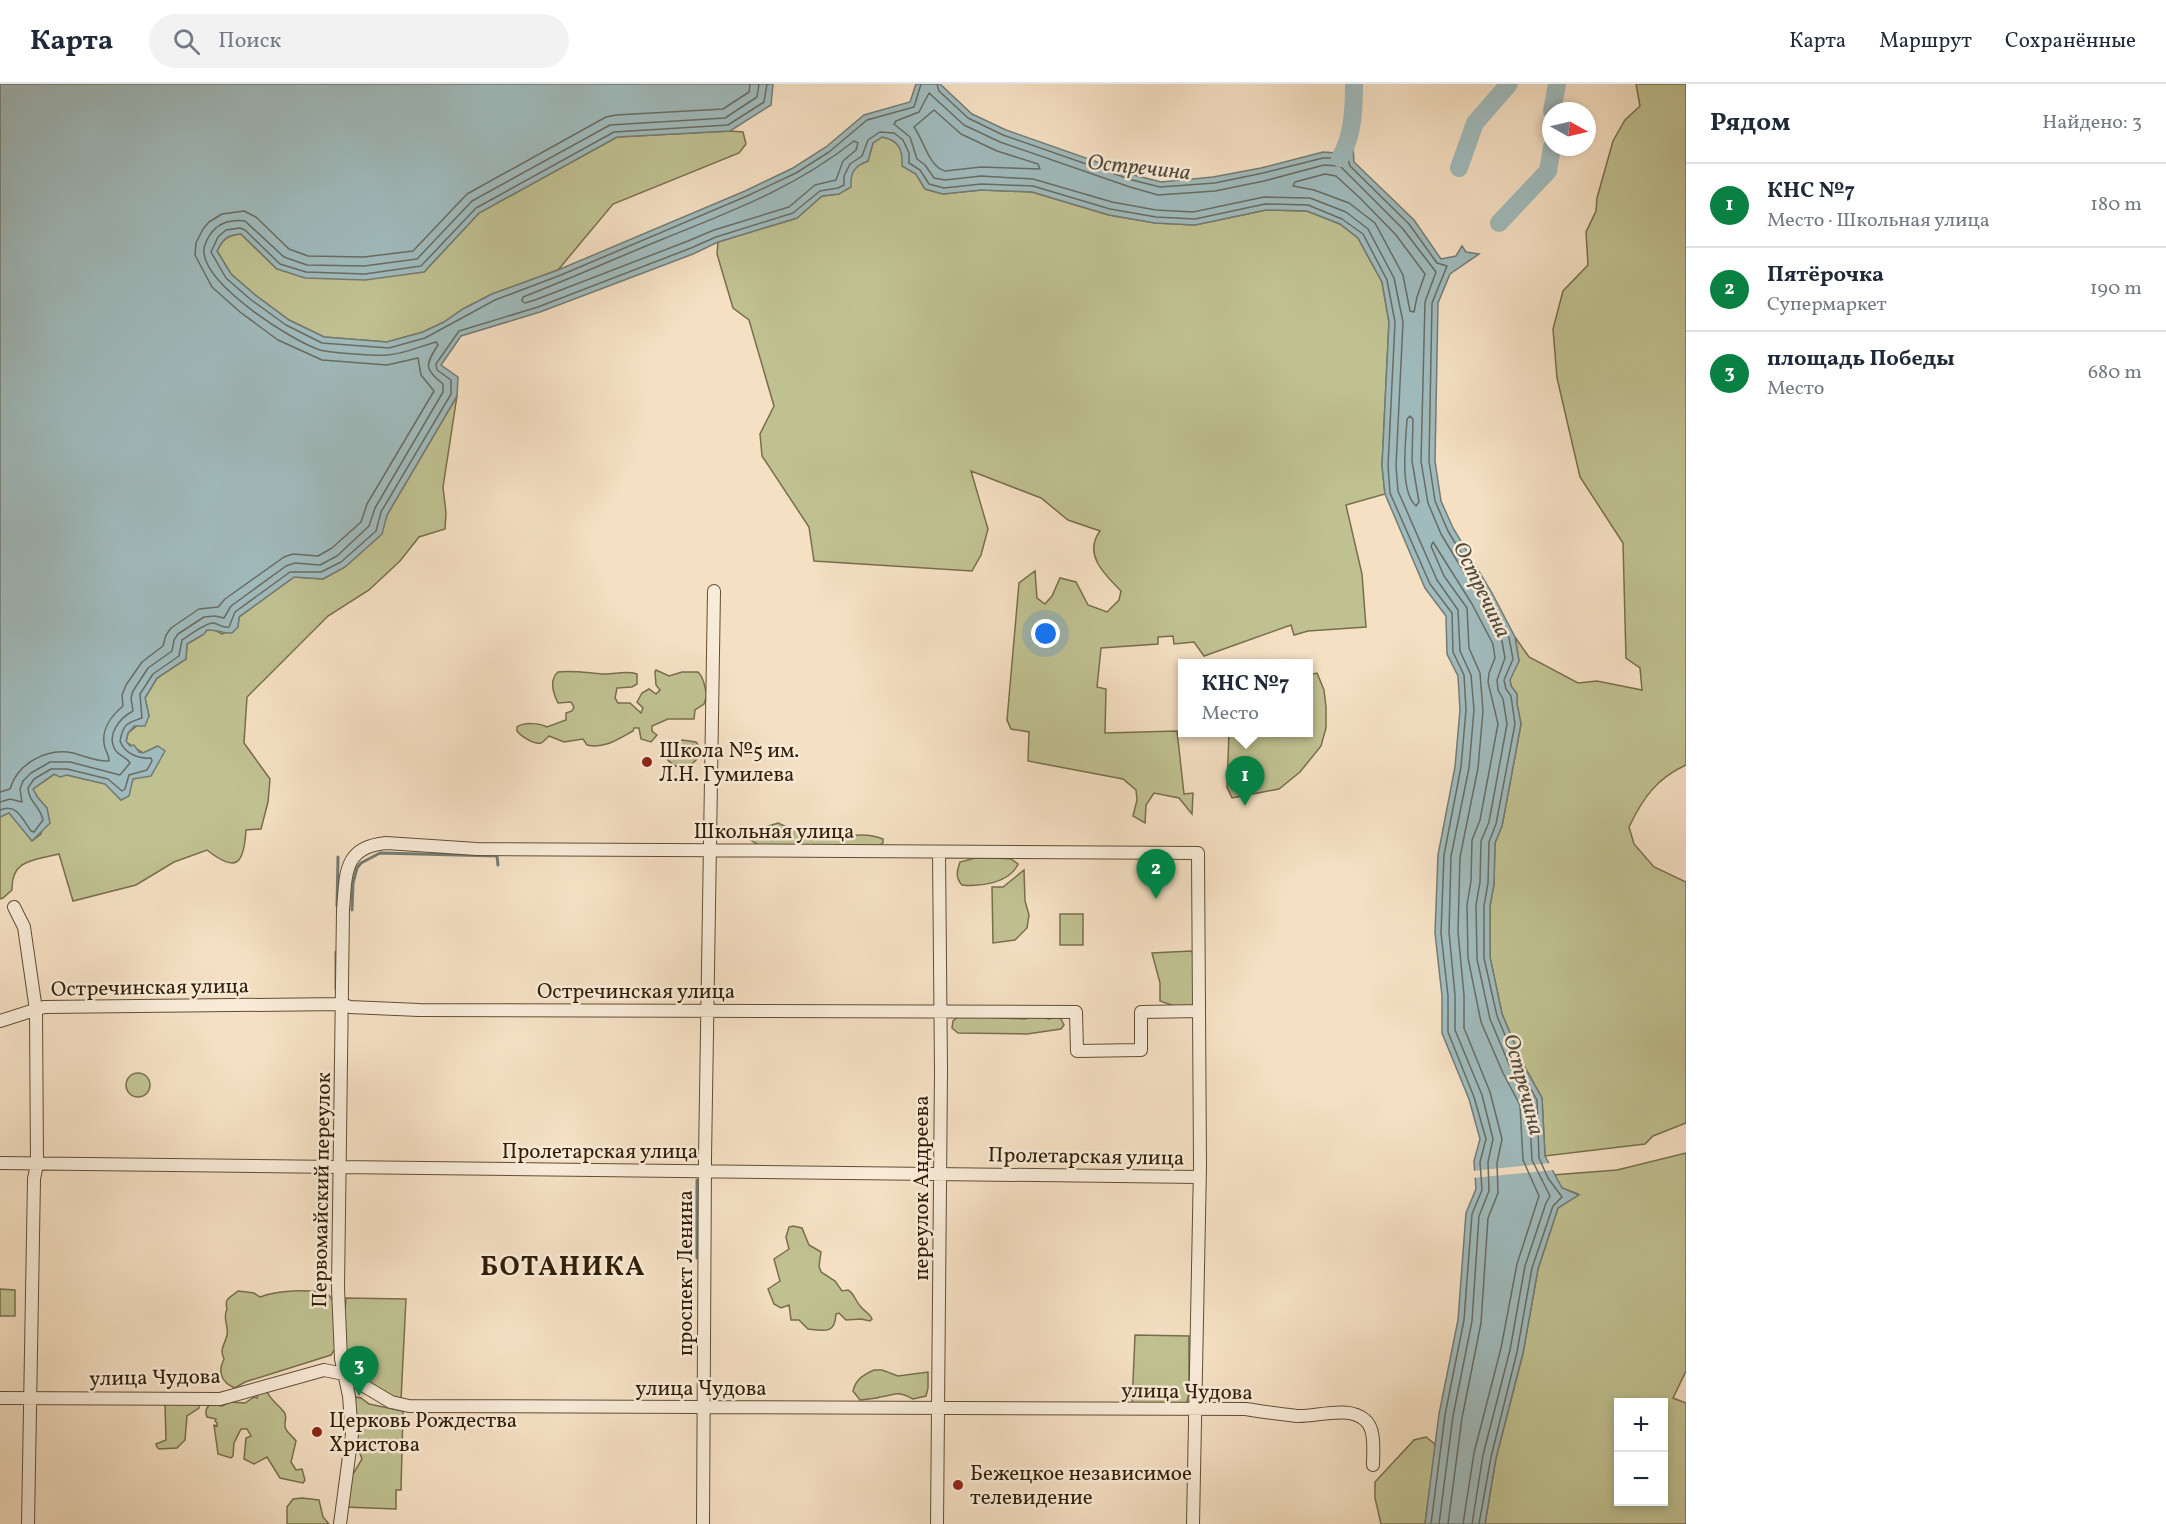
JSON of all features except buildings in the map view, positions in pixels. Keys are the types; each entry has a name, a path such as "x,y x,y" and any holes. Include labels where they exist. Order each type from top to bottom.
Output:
{"street":[{"name":"проспект Ленина","path":"703,1524 705,1171 714,591"},
{"name":"Школьная улица","path":"353,856 372,844 386,843 477,849 1198,853 1199,1011"},
{"name":"переулок Андреева","path":"937,1524 941,1012 939,852"},
{"name":"Первомайский переулок","path":"340,1524 352,1434 349,1396 341,1359 338,1288 343,910 346,872 353,856"},
{"path":"14,907 24,927 36,1010 37,1164 34,1179 28,1524"},
{"name":"Остречинская улица","path":"0,1021 44,1007 342,1004 350,1007 419,1010 1076,1012 1077,1051 1141,1050 1141,1012 1199,1011"},
{"path":"1193,1524 1199,1177 1199,1011"},
{"name":"Пролетарская улица","path":"0,1164 1199,1177"},
{"name":"улица Чудова","path":"0,1398 220,1399 314,1372 334,1371 344,1374 392,1402 409,1406 1246,1409 1300,1416 1329,1413 1353,1414 1365,1419 1370,1426 1373,1465"}],"green space":[{"path":"1636,84 1686,84 1686,765 1658,783 1640,807 1629,827 1634,844 1654,867 1686,882 1686,1123 1653,1136 1645,1144 1545,1156 1542,1098 1523,1064 1502,1014 1490,957 1490,906 1494,884 1495,843 1502,826 1521,724 1517,694 1511,686 1510,679 1519,661 1515,637 1529,657 1578,683 1597,681 1642,690 1640,668 1626,658 1623,543 1580,477 1557,378 1553,329 1563,291 1588,265 1586,232 1596,211 1597,198 1613,141 1625,120 1640,106"},
{"path":"743,132 746,144 739,153 613,204 558,270 492,294 423,332 387,342 324,337 289,320 231,274 217,251 226,238 241,234 277,269 424,272 479,213 617,137"},
{"path":"882,137 896,143 901,151 903,166 916,174 925,189 943,194 981,190 1032,192 1109,215 1155,223 1195,225 1266,210 1307,211 1340,224 1358,238 1382,282 1389,322 1382,466 1385,494 1346,505 1362,574 1366,627 1308,631 1294,635 1291,625 1204,656 1194,642 1174,644 1173,636 1158,637 1158,644 1101,648 1097,687 1106,689 1105,733 1177,731 1184,794 1193,793 1192,814 1179,798 1154,793 1146,805 1145,823 1133,816 1137,800 1136,790 1123,779 1028,761 1029,732 1011,729 1007,720 1019,583 1035,571 1037,598 1045,604 1052,596 1060,578 1076,582 1088,605 1107,612 1119,600 1121,591 1102,571 1095,556 1095,539 1100,531 1068,520 1041,498 971,471 988,529 981,555 972,571 814,561 809,527 762,456 760,434 774,406 749,320 733,308 717,254 718,242 797,218 822,196 839,194 854,167 868,161 873,143"},
{"path":"457,396 443,487 445,529 419,537 400,561 369,590 328,616 247,697 244,743 270,779 268,802 261,829 246,830 243,851 237,862 225,861 207,850 174,862 136,885 73,901 59,854 33,860 20,867 13,880 12,890 0,899 0,817 9,812 32,841 41,834 47,808 33,789 55,774 106,784 121,800 133,779 158,746 143,753 126,742 128,733 149,716 145,698 157,678 186,659 187,644 207,630 213,629 222,634 238,627 239,617 294,577 323,579 345,567 381,534 387,515"},
{"path":"656,670 669,676 682,672 698,672 707,695 704,704 695,710 694,719 668,719 652,726 652,731 657,735 651,742 641,739 639,728 634,728 633,731 600,746 587,745 583,739 564,742 549,736 542,743 535,743 517,731 517,727 524,724 547,727 566,720 566,713 572,711 574,707 571,702 558,703 556,699 553,683 558,672 637,674 637,684 632,687 617,688 615,698 618,703 630,703 641,713 643,708 637,702 642,693 649,689 656,694 660,690 656,685"},
{"path":"1317,673 1324,690 1326,707 1326,728 1321,746 1300,772 1279,789 1232,798 1227,787 1229,737 1313,737 1313,674"},
{"path":"682,740 696,742 699,746 700,756 688,768 675,765 665,756"},
{"path":"778,823 807,834 829,833 837,837 866,835 883,839 883,843 863,848 841,844 835,847 760,846 749,839 756,830"},
{"path":"975,858 1011,859 1018,864 1002,880 986,884 962,885 957,874 960,862"},
{"path":"1024,870 1025,901 1029,915 1027,928 1015,940 993,943 992,887 1003,887"},
{"path":"1060,914 1083,914 1083,945 1060,945"},
{"path":"1191,951 1197,957 1193,1007 1180,1008 1160,1001 1160,983 1152,953"},
{"path":"1035,1015 1049,1019 1056,1017 1061,1019 1064,1025 1061,1029 1027,1034 958,1033 952,1028 953,1021 959,1016 1025,1019"},
{"path":"138,1073 147,1076 150,1085 147,1094 138,1097 129,1094 126,1085 129,1076"},
{"path":"1686,1153 1686,1371 1673,1398 1686,1403 1686,1524 1485,1524 1496,1458 1523,1353 1538,1269 1558,1208 1578,1194 1562,1188 1553,1175 1617,1170"},
{"path":"789,1227 802,1228 809,1245 821,1252 819,1266 821,1272 835,1281 842,1291 848,1290 854,1296 871,1317 870,1321 846,1320 839,1313 836,1314 834,1325 828,1330 808,1329 799,1320 791,1320 789,1305 781,1308 774,1304 768,1289 780,1281 774,1259 789,1249 786,1237"},
{"path":"0,1289 15,1290 15,1316 0,1316"},
{"path":"238,1291 254,1293 260,1297 294,1291 328,1294 334,1302 335,1349 331,1355 245,1382 235,1388 231,1386 224,1380 221,1373 224,1359 222,1349 227,1331 226,1303 228,1298"},
{"path":"346,1298 406,1299 401,1400 354,1376 345,1348"},
{"path":"1135,1335 1189,1336 1187,1402 1179,1406 1132,1405"},
{"path":"874,1370 882,1370 898,1376 928,1372 926,1396 913,1399 896,1394 860,1400 853,1391 854,1387 860,1378"},
{"path":"266,1390 285,1414 285,1428 296,1441 291,1462 296,1470 302,1469 305,1480 303,1483 280,1478 267,1457 254,1464 244,1459 246,1438 251,1436 247,1429 241,1429 234,1443 231,1458 218,1454 214,1425 217,1426 217,1423 216,1419 207,1417 208,1407 211,1404 222,1406 230,1402 245,1403 254,1397 257,1398 258,1394"},
{"path":"356,1397 369,1404 403,1411 401,1490 396,1490 396,1509 344,1507 350,1479 362,1459 355,1440 354,1399"},
{"path":"199,1402 199,1408 187,1416 185,1440 177,1448 159,1449 156,1444 166,1440 165,1404"},
{"path":"1426,1437 1436,1445 1425,1524 1381,1524 1375,1498 1375,1482 1414,1440"},
{"path":"293,1499 319,1500 323,1517 329,1524 287,1524 287,1507"}],"water":[{"name":"Остречина","path":"0,84 773,84 771,105 730,131 617,137 479,213 424,272 365,280 305,278 277,269 241,234 232,235 224,241 217,251 231,274 289,320 324,337 387,342 423,332 492,294 558,270 745,191 793,168 826,147 864,115 910,102 916,84 940,84 972,114 1006,130 1134,175 1161,182 1213,177 1261,168 1323,152 1336,153 1345,136 1352,135 1354,162 1414,220 1441,259 1456,256 1462,246 1466,252 1479,254 1450,274 1438,303 1435,461 1441,501 1453,528 1515,637 1519,661 1510,680 1517,694 1521,724 1502,826 1495,843 1494,884 1490,906 1490,957 1502,1014 1523,1064 1542,1098 1545,1156 1562,1188 1579,1195 1558,1208 1538,1269 1523,1353 1496,1458 1485,1524 1425,1524 1439,1414 1458,1320 1466,1213 1476,1189 1474,1161 1480,1139 1469,1099 1442,1033 1442,996 1435,933 1438,855 1455,767 1460,710 1458,676 1447,654 1446,616 1425,588 1385,494 1382,466 1389,322 1382,282 1358,238 1340,224 1307,211 1266,210 1195,225 1155,223 1109,215 1032,192 981,190 943,194 925,189 916,174 902,166 901,151 896,143 882,137 873,143 868,161 859,165 854,171 851,187 839,194 822,196 797,218 718,242 693,254 540,312 461,336 441,365 458,377 457,396 387,515 382,534 345,567 323,579 294,577 239,617 238,627 232,633 207,630 187,644 186,659 157,678 145,698 149,716 145,726 134,726 128,733 126,741 130,746 134,745 139,752 143,753 158,746 165,751 151,776 133,779 129,796 121,800 105,784 54,774 33,789 47,808 50,823 32,841 9,813 0,817"}],"pier":[{"path":"1551,1163 1554,1170 1472,1178 1472,1171"}],"waterway":[{"path":"1340,158 1350,132 1354,84"},
{"path":"1459,168 1475,123 1509,84"},
{"path":"1554,102 1557,84"},
{"path":"1499,223 1548,171 1550,156"},
{"path":"352,910 353,883 357,868 361,863 380,853 497,856 498,865"},
{"path":"337,906 338,857"},
{"path":"336,952 336,989"},
{"path":"697,1180 697,1258"}],"place":[{"name":"Школа №5 им. Л.Н. Гумилева","path":"647,762"},
{"name":"КНС №7","path":"1245,806"},
{"name":"Пятёрочка","path":"1156,899"},
{"name":"площадь Победы","path":"359,1396"},
{"name":"Церковь Рождества Христова","path":"317,1432"},
{"name":"Бежецкое независимое телевидение","path":"958,1485"}],"district":[{"name":"БОТАНИКА","path":"563,1266"}]}
